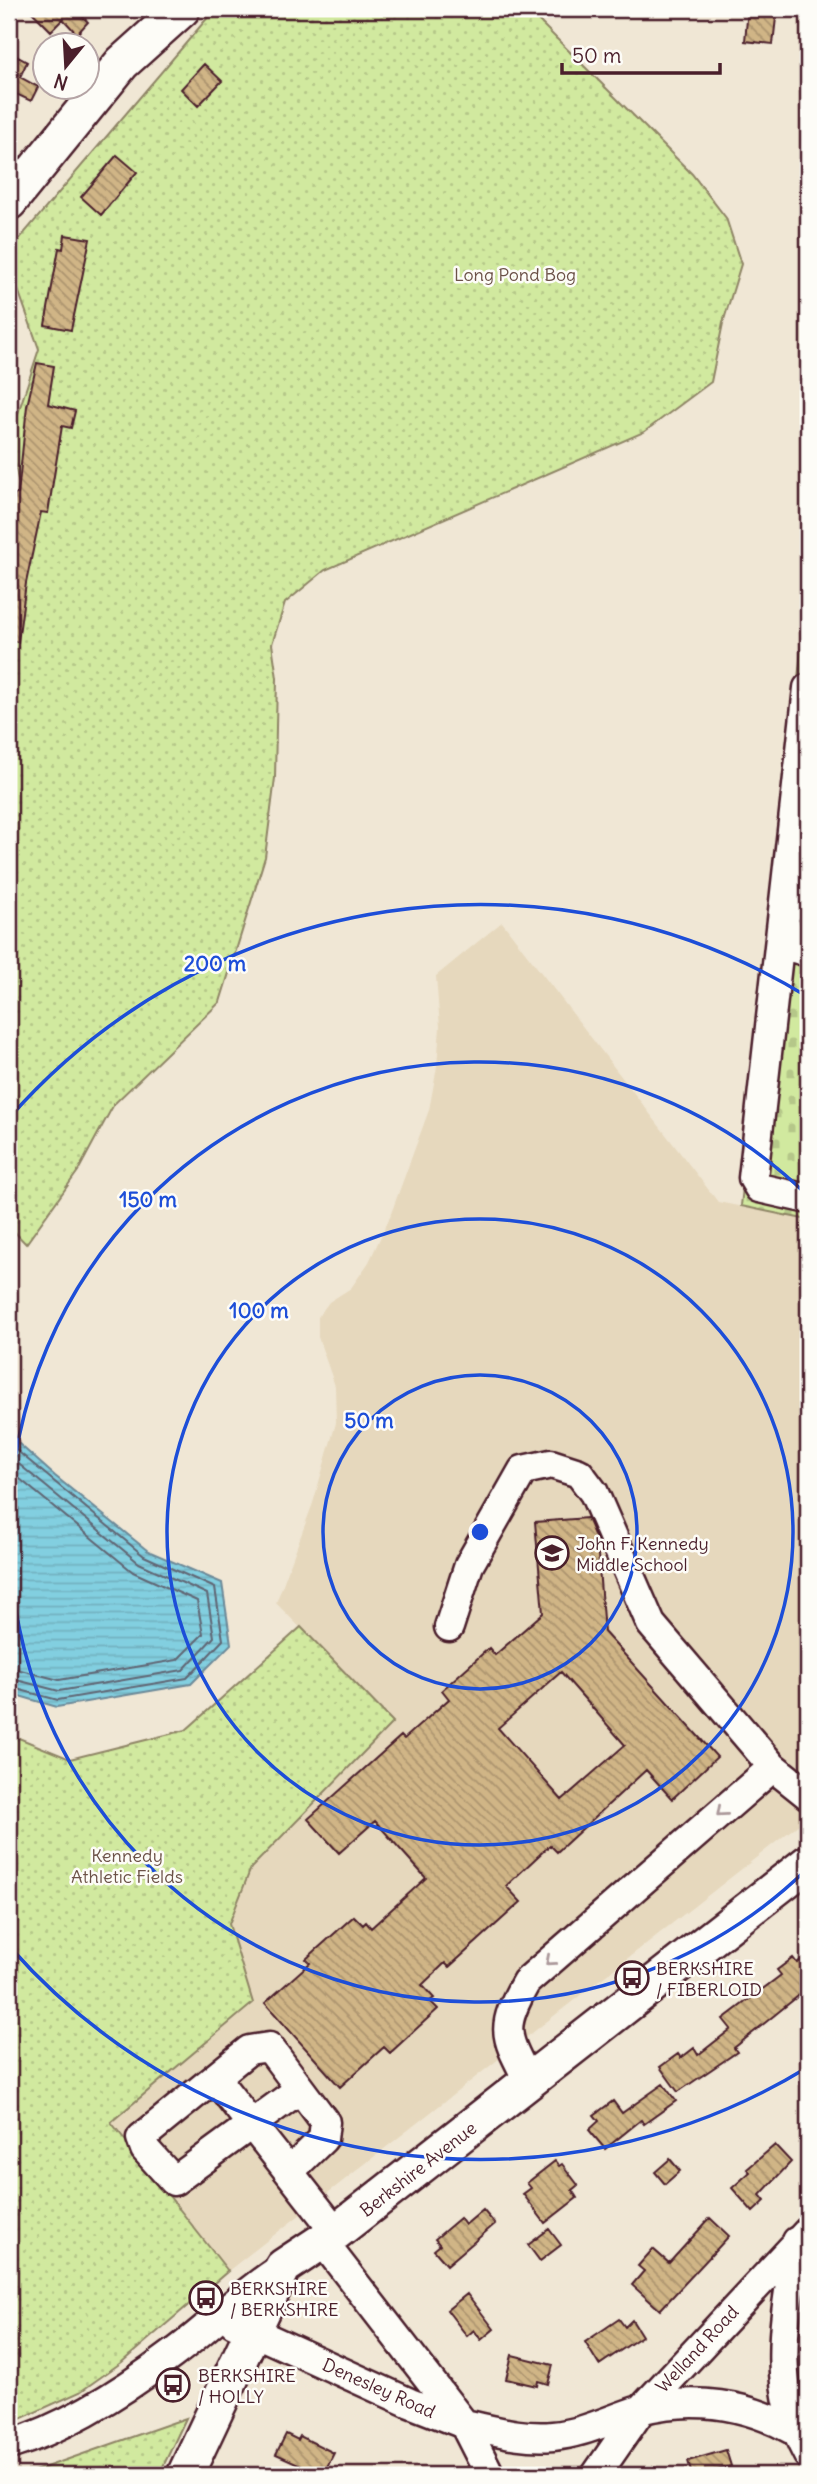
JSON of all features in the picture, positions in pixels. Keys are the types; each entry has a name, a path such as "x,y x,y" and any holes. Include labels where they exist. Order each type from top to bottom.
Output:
{"main road":[{"path":"10,205 122,63 182,9"},
{"name":"Berkshire Avenue","path":"284,2267 330,2237 808,1863"},
{"path":"186,2475 284,2267"}],"street":[{"path":"808,688 753,1178 759,1188 808,1199"},
{"path":"808,897 792,902 783,919 794,948 808,952"},
{"path":"449,1627 469,1565 523,1470 551,1464 579,1473 594,1493 651,1625 773,1767 808,1795"},
{"path":"529,2082 507,2039 509,2013 526,1982 773,1767"},
{"path":"289,2172 323,2139 325,2122 300,2089 268,2047 249,2050 141,2138 145,2149 174,2181 300,2089"},
{"name":"Denesley Road","path":"215,2078 289,2172 330,2237 464,2424 490,2475"},
{"path":"803,2236 781,2366 795,2431 808,2455"},
{"name":"Welland Road","path":"596,2475 640,2410 803,2236"},
{"name":"Berkshire Avenue","path":"9,2445 28,2440 105,2402 174,2354 256,2284 284,2267"},
{"name":"Denesley Road","path":"219,2316 410,2403 464,2424 530,2437 553,2436 593,2429 640,2410"},
{"path":"640,2410 704,2404 738,2406 766,2415 795,2431"}],"shaded area":[{"name":"John F. Kennedy Middle School","path":"502,922 718,1202 808,1220 808,1817 228,2271 110,2122 253,2004 229,1924 251,1868 393,1722 276,1603 313,1503 336,1423 335,1386 318,1337 318,1317 329,1302 351,1288 369,1262 389,1219 429,1110 437,1067 440,1027 436,976"}],"green space":[{"name":"Long Pond Bog","path":"215,9 527,9 692,174 726,218 741,264 723,323 711,382 644,432 325,570 285,603 272,644 277,678 275,778 265,857 220,1002 114,1104 78,1171 26,1244 9,1226 9,526 22,496 9,441 39,349 9,264 9,251"},
{"path":"808,586 808,1220 741,1206"},
{"name":"Kennedy Athletic Fields","path":"301,1627 393,1722 251,1868 229,1924 253,2003 111,2122 228,2271 122,2362 80,2392 9,2424 9,1734 70,1759 186,1730"},
{"path":"186,2418 159,2475 23,2475"}],"water":[{"path":"9,1435 148,1551 222,1583 231,1644 191,1684 57,1707 9,1693"}],"building":[{"path":"29,9 75,9 88,22 79,32 75,32 63,19 51,31"},
{"path":"748,9 777,9 773,44 745,41"},
{"path":"9,52 27,62 20,77 32,84 32,99 31,101 12,92 9,99"},
{"path":"204,64 222,81 198,106 181,89"},
{"path":"117,155 137,172 101,215 81,197"},
{"path":"65,235 90,239 71,330 45,325 59,248 63,249"},
{"path":"37,363 54,366 48,404 75,411 71,428 62,426 48,513 41,512 26,583 18,642 9,641 9,530 15,494 18,494 27,406"},
{"path":"587,1518 597,1542 604,1632 717,1757 672,1799 646,1770 557,1852 550,1845 506,1886 521,1902 449,1967 445,1963 422,1985 434,1998 430,2001 438,2009 390,2053 384,2047 340,2087 265,2003 310,1963 306,1959 354,1916 363,1925 366,1922 371,1928 426,1878 375,1821 339,1853 308,1819 401,1736 404,1739 449,1699 442,1690 489,1648 495,1655 543,1613 535,1522","holes":["561,1672 625,1745 562,1800 498,1728"]},
{"path":"808,1954 808,1988 734,2048 737,2052 678,2092 660,2067 678,2054 681,2058 694,2048 698,2055 731,2029 723,2019 781,1975 777,1970 793,1958 797,1963"},
{"path":"663,2084 676,2101 644,2124 641,2120 605,2149 589,2130 599,2121 594,2115 613,2101 622,2113"},
{"path":"775,2145 791,2162 760,2195 765,2201 753,2212 732,2188 750,2172 747,2169"},
{"path":"670,2159 680,2171 665,2184 655,2172"},
{"path":"555,2161 559,2166 562,2164 578,2185 572,2190 577,2198 545,2223 523,2194 531,2188 527,2183"},
{"path":"483,2210 495,2224 447,2265 434,2250 440,2245 435,2239 460,2218 465,2225"},
{"path":"710,2218 729,2236 660,2310 632,2285 644,2271 638,2266 653,2249 669,2263"},
{"path":"549,2229 561,2245 540,2261 528,2245"},
{"path":"467,2294 494,2329 481,2340 474,2330 467,2336 447,2310"},
{"path":"619,2319 625,2327 632,2320 642,2336 599,2365 585,2342"},
{"path":"512,2355 553,2365 548,2384 538,2381 537,2386 506,2379"},
{"path":"286,2434 298,2440 300,2436 334,2453 323,2475 276,2454"},
{"path":"726,2450 731,2466 717,2470 718,2475 692,2475 688,2461"}],"place":[{"name":"John F. Kennedy Middle School","path":"552,1553"},
{"name":"BERKSHIRE / FIBERLOID","path":"632,1978"},
{"name":"BERKSHIRE / BERKSHIRE","path":"206,2298"},
{"name":"BERKSHIRE / HOLLY","path":"173,2385"}]}
